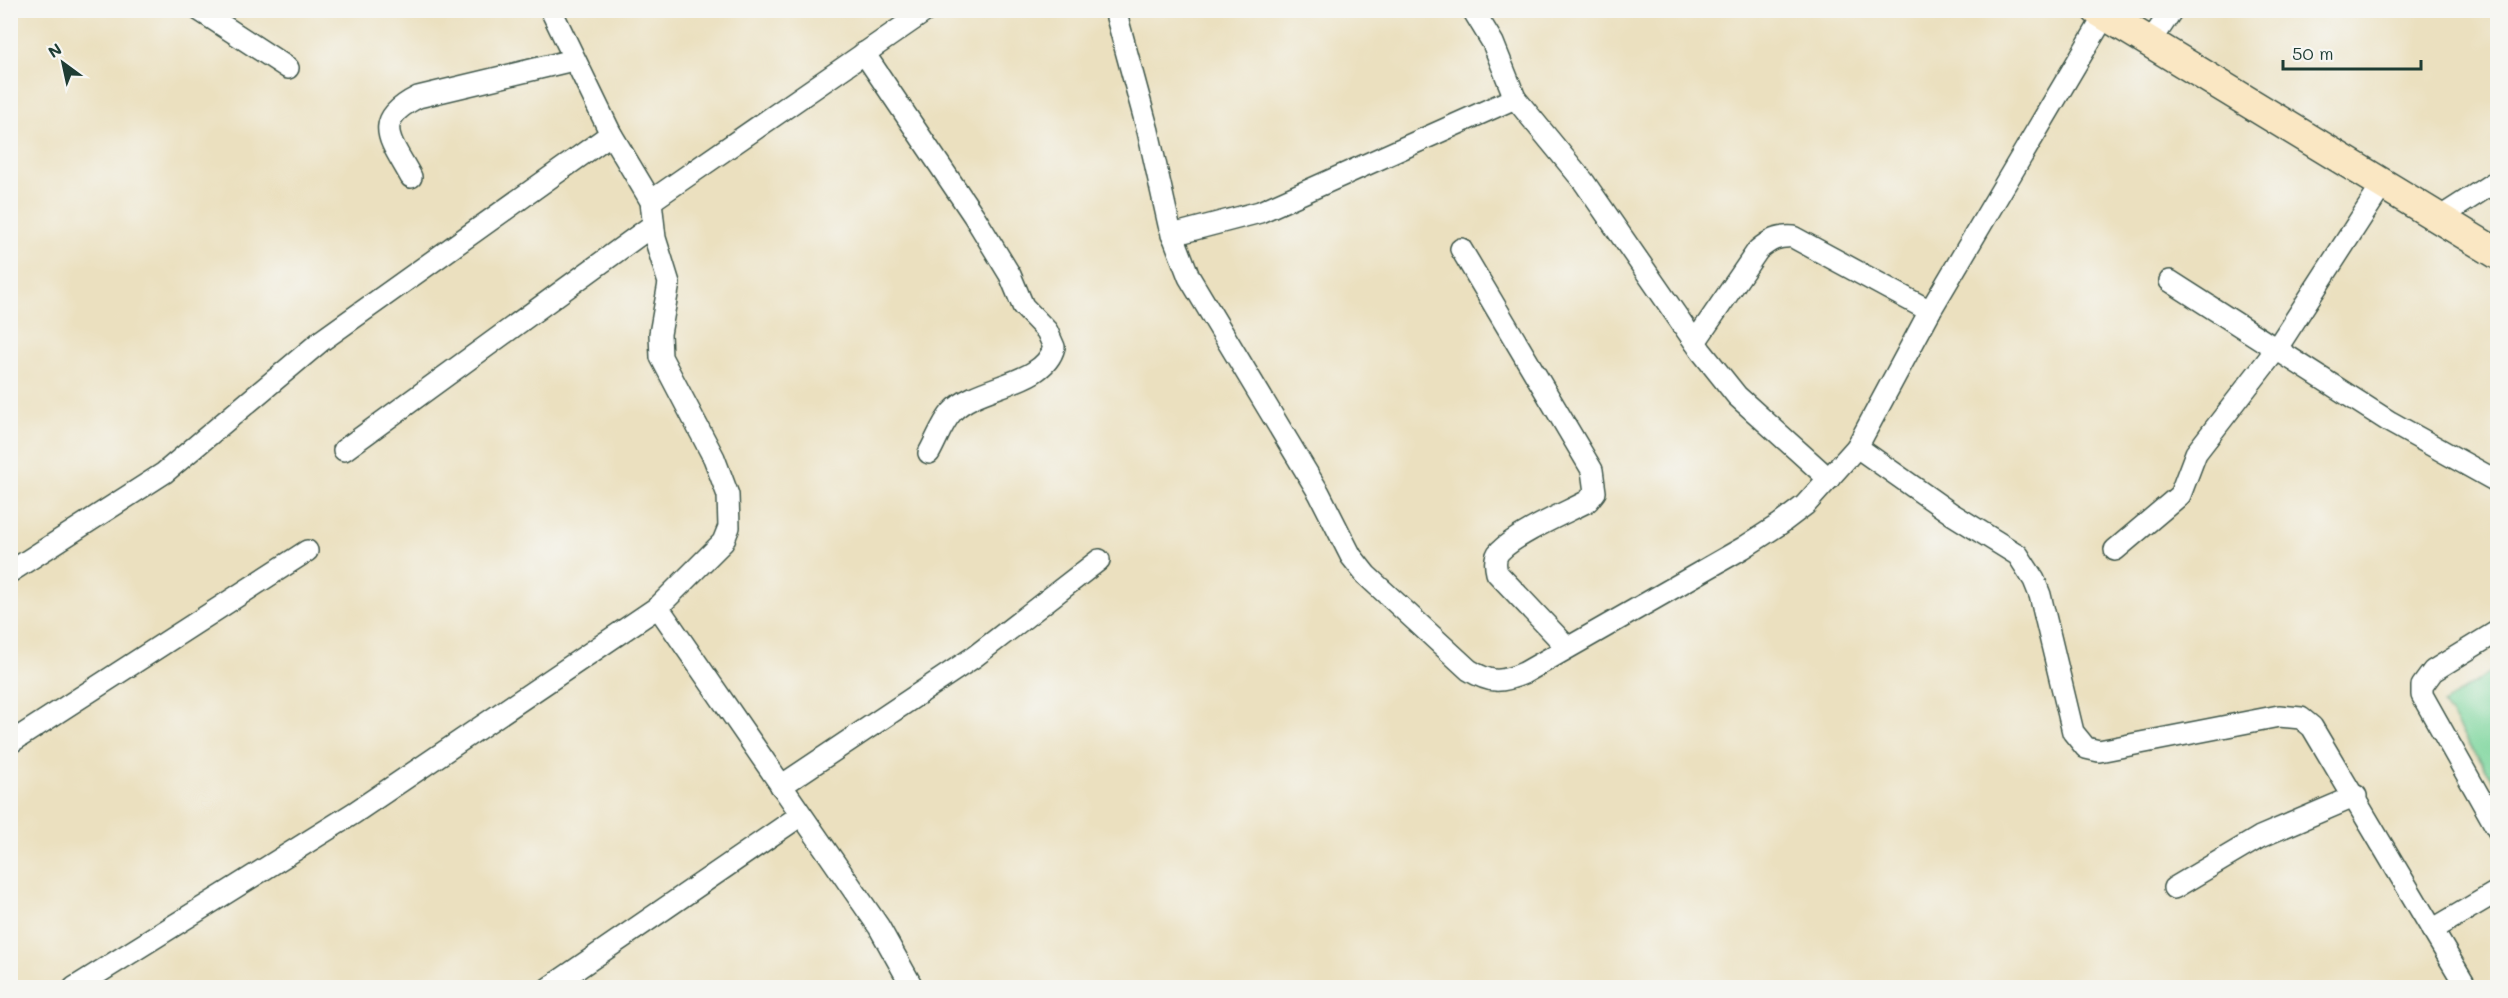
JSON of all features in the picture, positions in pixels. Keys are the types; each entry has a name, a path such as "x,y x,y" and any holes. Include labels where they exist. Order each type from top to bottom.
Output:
{"main road":[{"path":"2101,13 2498,254"}],"street":[{"path":"199,10 288,68"},
{"path":"74,987 344,819 658,607 723,542 729,527 730,510 724,478 661,357 660,334 669,284 653,225 651,201 611,134 573,60 551,10"},
{"path":"651,201 927,10"},
{"path":"1114,10 1141,104 1172,235 1189,277 1318,493 1351,556 1366,575 1469,670 1484,679 1497,682 1508,680 1743,548 1805,505 1829,479 1857,447 1930,311 2101,13"},
{"path":"1473,10 1493,43 1515,98 1584,182 1695,342 1737,396 1829,479"},
{"path":"2149,44 2172,10"},
{"path":"864,53 974,216 1010,275 1023,306 1047,331 1054,346 1046,363 1019,380 978,394 951,412 929,453"},
{"path":"411,177 388,129 390,119 400,107 418,97 573,60"},
{"path":"1172,235 1260,212 1515,98"},
{"path":"10,572 164,473 321,341 611,134"},
{"path":"2439,218 2498,180"},
{"path":"2115,550 2180,495 2196,453 2275,351 2383,184"},
{"path":"344,450 653,225"},
{"path":"1695,342 1758,250 1770,240 1781,236 1793,237 1930,311"},
{"path":"1461,249 1592,470 1595,492 1588,501 1511,543 1498,552 1494,563 1497,573 1567,647"},
{"path":"2170,281 2275,351 2391,422 2498,482"},
{"path":"1857,447 1952,514 2018,555 2034,580 2040,595 2073,732 2086,748 2099,751 2289,715 2301,718 2312,727 2356,796 2467,987"},
{"path":"10,743 307,551"},
{"path":"781,786 974,657 1099,560"},
{"path":"658,607 879,927 913,987"},
{"path":"2498,631 2433,671 2422,686 2422,695 2498,830"},
{"path":"2174,888 2260,837 2356,796"},
{"path":"549,987 801,815"},
{"path":"2432,930 2498,891"}],"green space":[{"path":"2497,668 2497,786 2443,704"}]}
